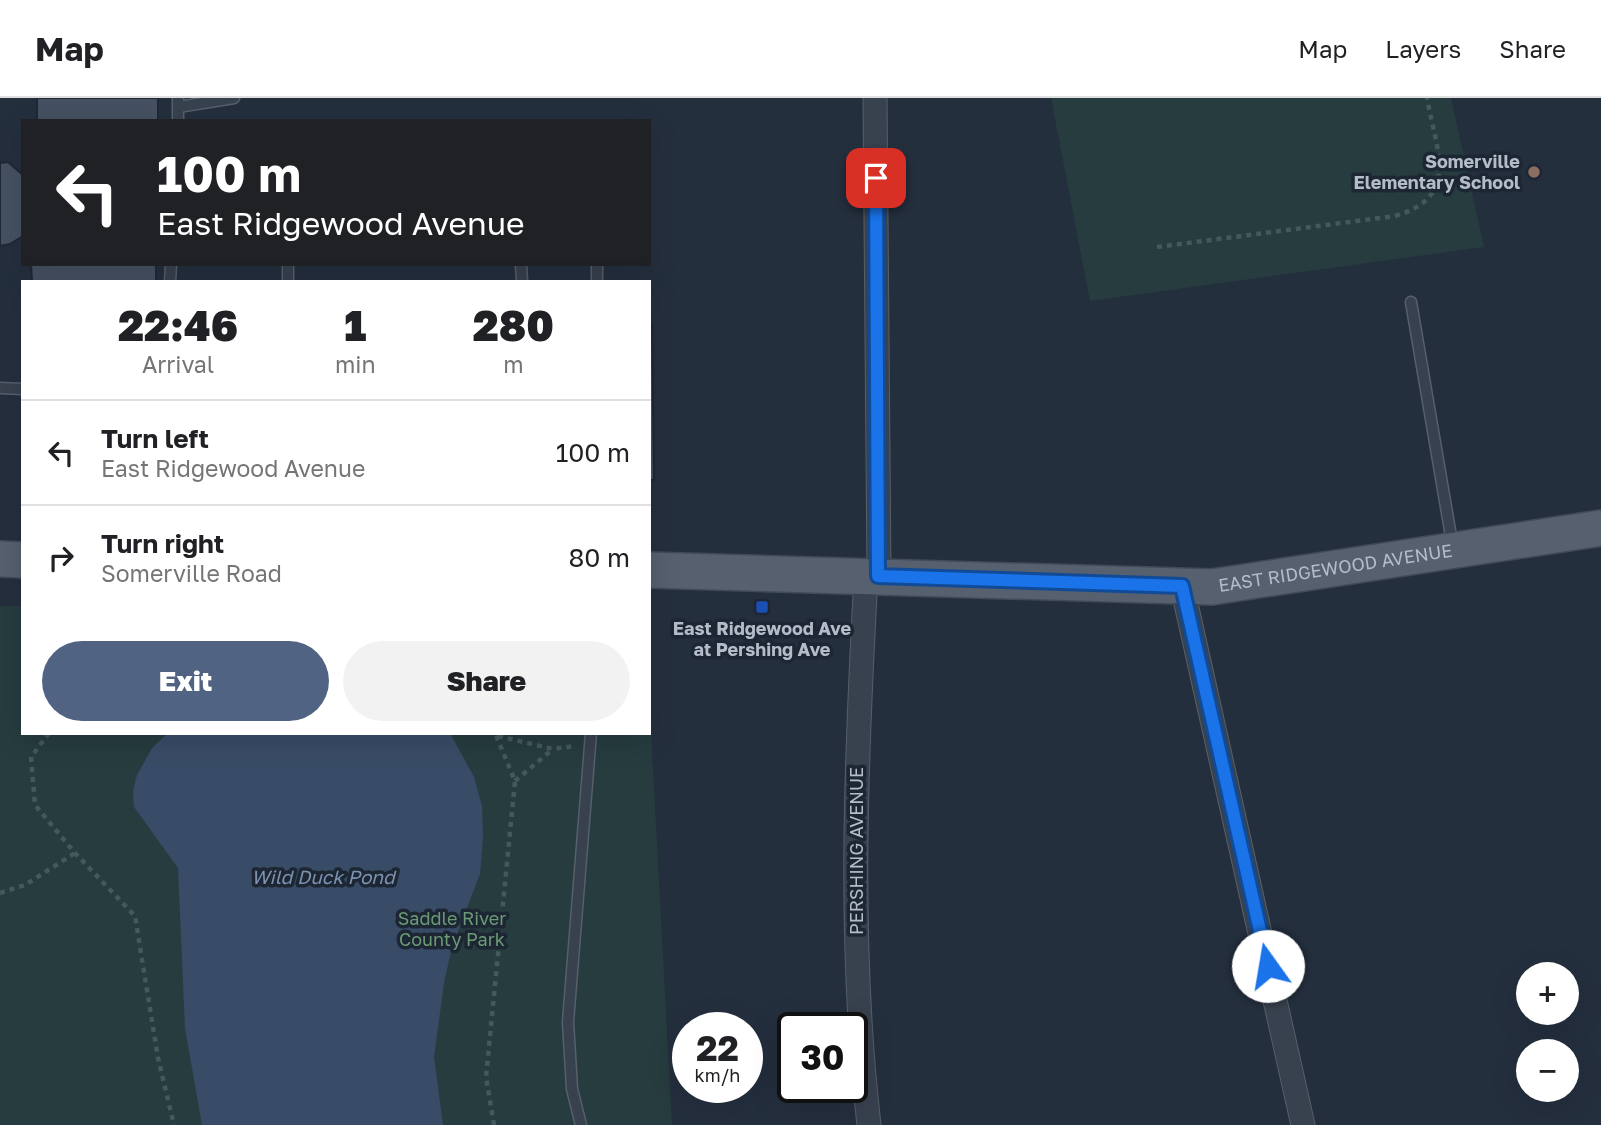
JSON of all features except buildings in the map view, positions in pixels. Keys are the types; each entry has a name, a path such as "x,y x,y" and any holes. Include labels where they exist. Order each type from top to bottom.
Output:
{"main road":[{"name":"EAST RIDGEWOOD AVENUE","path":"651,570 1212,587 1601,528"},
{"path":"0,559 21,560"}],"street":[{"name":"PERSHING AVENUE","path":"869,1125 856,898 857,753 872,576 875,98"},
{"path":"1182,586 1303,1125"}],"lane":[{"path":"178,102 234,98"},
{"path":"1410,302 1453,550"},
{"path":"0,388 21,389"},
{"path":"581,1125 572,1089 568,1022 590,738"}],"path":[{"path":"1157,247 1395,216 1423,206 1433,196 1440,180 1427,98"},
{"path":"48,735 31,757 35,805 75,853 135,916 158,1058 174,1125"},
{"path":"496,735 553,749"},
{"path":"494,1125 486,1077 515,781 496,735"},
{"path":"515,781 553,749 590,738"},
{"path":"0,893 25,886 75,853"}],"green space":[{"path":"1051,98 1451,98 1484,247 1090,301"},
{"name":"Saddle River County Park","path":"0,606 21,606 21,735 651,735 651,731 672,1125 0,1125"}],"water":[{"name":"Wild Duck Pond","path":"166,735 451,735 474,777 482,806 483,838 480,874 452,947 444,983 434,1057 443,1125 202,1125 185,1028 178,868 134,807 133,791 137,775 152,748"}],"place":[{"name":"Somerville Elementary School","path":"1534,172"},
{"name":"East Ridgewood Ave at Pershing Ave","path":"762,607"}],"route":[{"path":"876,178 878,576 1182,586 1268,966"}]}
